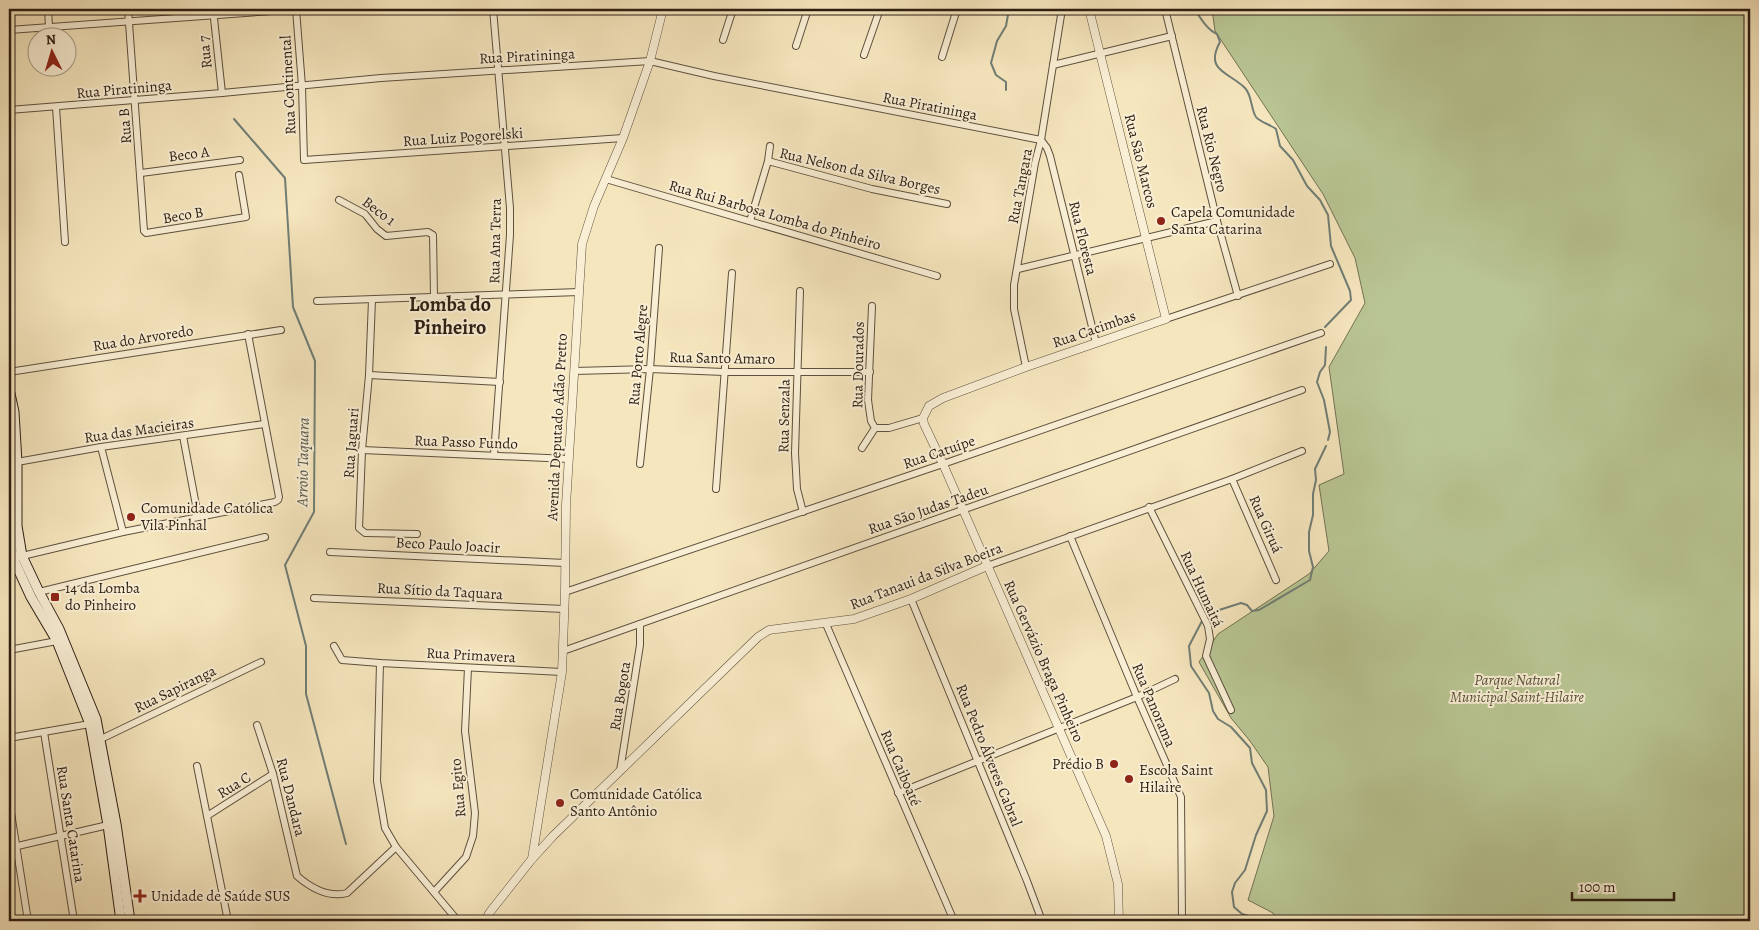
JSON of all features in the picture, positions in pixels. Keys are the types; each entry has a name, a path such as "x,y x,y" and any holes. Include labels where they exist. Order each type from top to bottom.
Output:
{"main road":[{"path":"9,390 14,412 17,462 18,557 59,629 96,720 116,824 130,921"},
{"path":"9,452 10,527 30,596 57,641 90,724 108,825 121,921"}],"street":[{"path":"48,9 49,27"},
{"name":"Rua B","path":"128,9 144,212"},
{"path":"9,30 129,22 213,11 298,9"},
{"name":"Rua Continental","path":"298,9 304,160"},
{"name":"Rua Ana Terra","path":"493,9 510,226 507,295 494,455"},
{"name":"Avenida Deputado Adão Pretto","path":"532,859 562,672 568,459 582,244 594,206 623,138 650,61 664,9"},
{"path":"723,40 733,9"},
{"path":"796,46 808,9"},
{"path":"864,55 880,9"},
{"path":"942,57 957,9"},
{"name":"Rua Tangara","path":"1026,367 1014,309 1014,285 1035,163 1041,140 1062,9"},
{"name":"Rua São Marcos","path":"1089,9 1166,319"},
{"name":"Rua Rio Negro","path":"1165,9 1217,221 1238,296"},
{"name":"Rua 7","path":"213,11 222,93"},
{"path":"1053,65 1172,36"},
{"name":"Rua Piratininga","path":"9,110 499,70 650,61 714,76 1041,140"},
{"path":"56,107 65,242"},
{"name":"Rua Luiz Pogorelski","path":"304,160 623,138"},
{"name":"Rua Floresta","path":"1041,140 1050,156 1096,343"},
{"path":"750,221 768,162 770,146"},
{"name":"Beco A","path":"140,173 240,160"},
{"name":"Rua Nelson da Silva Borges","path":"768,162 872,189 947,204"},
{"name":"Beco B","path":"144,212 144,231 148,234 246,217 239,175"},
{"name":"Rua Rui Barbosa Lomba do Pinheiro","path":"606,178 937,276"},
{"name":"Beco 1","path":"338,200 365,214 377,229 386,236 428,232 433,235 434,296"},
{"path":"1018,269 1217,221"},
{"name":"Rua Porto Alegre","path":"640,464 650,369 659,248"},
{"name":"Rua Cacimbas","path":"923,418 929,406 943,398 1026,367 1330,264"},
{"path":"716,489 732,273"},
{"name":"Rua Senzala","path":"800,291 795,453 797,488 803,512"},
{"path":"317,301 579,292"},
{"name":"Rua Jaguari","path":"372,300 359,528 365,533 417,534"},
{"name":"Rua Dourados","path":"862,448 875,428 871,421 868,400 872,306"},
{"name":"Rua do Arvoredo","path":"9,372 281,330"},
{"name":"Rua Catuípe","path":"565,592 944,464 1321,333"},
{"path":"18,557 123,532 278,500 279,496 248,334"},
{"name":"Rua Santo Amaro","path":"574,371 650,369 724,372 870,372"},
{"path":"369,375 500,382"},
{"name":"Rua São Judas Tadeu","path":"563,650 1302,390"},
{"path":"875,428 889,428 923,418"},
{"name":"Rua Gervázio Braga Pinheiro","path":"923,418 1106,836 1118,884 1119,921"},
{"name":"Rua das Macieiras","path":"17,462 101,447 264,424"},
{"path":"183,436 198,516"},
{"path":"101,447 123,532"},
{"name":"Rua Passo Fundo","path":"362,450 568,459"},
{"name":"Rua Tanaui da Silva Boeira","path":"485,921 532,859 553,836 758,637 769,630 854,619 911,599 987,566 1232,479 1302,451"},
{"name":"Rua Giruá","path":"1232,479 1276,580"},
{"name":"Rua Humaitá","path":"1149,507 1208,626 1210,639 1206,656 1231,710"},
{"name":"Rua Panorama","path":"1070,536 1181,797 1182,921"},
{"path":"39,592 265,538"},
{"name":"Beco Paulo Joacir","path":"330,552 565,563"},
{"name":"Rua Sítio da Taquara","path":"314,598 564,609"},
{"name":"Rua Pedro Álveres Cabral","path":"911,599 1028,881 1042,921"},
{"name":"Rua Bogota","path":"620,771 640,645 640,624"},
{"name":"Rua Caiboaté","path":"826,624 954,921"},
{"path":"9,650 57,641"},
{"name":"Rua Primavera","path":"334,646 342,660 562,672"},
{"name":"Rua Sapiranga","path":"101,739 261,662"},
{"path":"380,663 377,781 385,828 396,847 458,921"},
{"name":"Rua Egito","path":"434,892 466,857 473,836 475,813 465,731 468,668"},
{"path":"898,793 1137,697 1175,679"},
{"path":"9,738 90,724"},
{"name":"Rua Dandara","path":"257,725 273,774 297,876 310,887 338,896 347,893 396,847"},
{"name":"Rua Santa Catarina","path":"44,732 74,921"},
{"path":"197,766 228,921"},
{"name":"Rua C","path":"207,816 273,774"},
{"path":"9,800 12,848 28,921"},
{"path":"12,848 108,825"}],"green space":[{"name":"Parque Natural Municipal Saint-Hilaire","path":"1212,9 1750,9 1750,921 1278,921 1273,913 1248,900 1274,816 1268,767 1231,718 1199,662 1218,634 1309,574 1329,551 1319,485 1344,474 1329,367 1365,303 1355,258 1323,194 1215,31"}],"waterway":[{"path":"1006,90 1006,82 996,75 991,63 997,41 1006,26 1009,9"},
{"path":"1195,9 1207,27 1217,34 1220,42 1215,59 1220,70 1245,88 1256,117 1276,129 1280,146 1293,160 1307,186 1320,200 1328,215 1331,246 1350,291 1351,300 1325,327"},
{"name":"Arroio Taquara","path":"234,119 285,178 293,307 315,361 314,512 285,565 306,646 306,694 346,844"},
{"path":"1326,347 1325,365 1320,372 1317,382 1324,400 1330,432 1328,440"},
{"path":"1213,612 1241,603 1247,605 1252,611 1259,610 1310,580 1313,567 1309,551 1309,532 1313,515 1315,469 1326,446"},
{"path":"1202,621 1189,646 1191,666 1209,693 1213,711 1218,719 1231,727 1250,748 1252,763 1266,790 1267,811 1256,835 1245,870 1235,883 1232,892 1234,907 1242,914 1266,921"}],"place":[{"name":"Capela Comunidade Santa Catarina","path":"1161,221"},
{"name":"Comunidade Católica Vila Pinhal","path":"131,517"},
{"name":"14 da Lomba do Pinheiro","path":"55,597"},
{"name":"Prédio B","path":"1114,764"},
{"name":"Escola Saint Hilaire","path":"1129,779"},
{"name":"Comunidade Católica Santo Antônio","path":"560,803"},
{"name":"Unidade de Saúde SUS","path":"140,896"}],"district":[{"name":"Lomba do Pinheiro","path":"450,316"}]}
